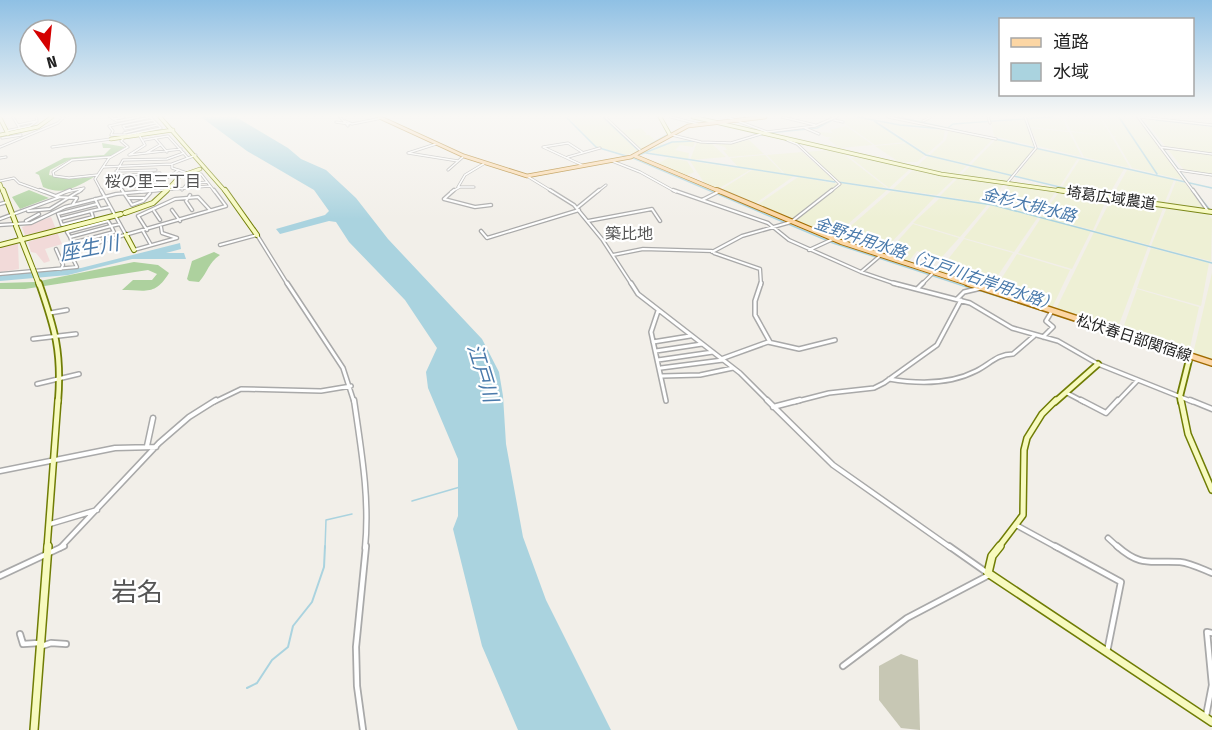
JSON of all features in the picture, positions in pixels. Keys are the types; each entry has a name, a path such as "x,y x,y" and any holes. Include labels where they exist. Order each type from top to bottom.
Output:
{"main road":[{"path":"454,151 527,176 612,161 641,151"},
{"name":"松伏春日部関宿線","path":"632,156 833,240 1212,363"}],"street":[{"path":"97,176 69,178 54,176 53,171 72,160 110,157 121,151"},
{"path":"135,151 129,155 174,151"},
{"path":"144,154 149,151"},
{"path":"192,151 203,169 246,216 276,268 327,341 351,386 365,474 368,520 356,647 357,686 363,730"},
{"path":"414,151 408,153 458,161"},
{"path":"554,151 583,166"},
{"path":"568,157 586,151"},
{"path":"613,255 643,249 715,251 742,236 791,222 840,184 805,151"},
{"name":"埼葛広域農道","path":"840,151 941,174 1210,211"},
{"path":"1007,184 1034,151"},
{"path":"1163,151 1210,211"},
{"path":"1190,151 1212,154"},
{"path":"168,175 160,173 115,177 123,160 167,159 184,153 187,157"},
{"path":"103,167 172,164 196,155"},
{"path":"448,170 464,156"},
{"path":"0,159 6,157"},
{"path":"110,157 96,181 134,250 177,238 162,233 161,227"},
{"path":"612,161 636,170 676,192 762,221 809,250 861,272 887,282 918,288 986,310 1011,328 1058,341 1098,364 1212,409"},
{"path":"460,187 459,181 464,174 485,162"},
{"path":"156,170 158,164"},
{"path":"172,164 172,168 187,173"},
{"path":"0,245 153,203 187,173 203,169"},
{"path":"116,171 156,170 160,173"},
{"path":"121,187 153,185 179,170"},
{"path":"1178,170 1212,175"},
{"path":"0,274 77,267 69,251 161,227 226,206 201,174 194,176 182,190"},
{"path":"527,176 578,209 613,255 630,284 658,311 733,368 832,465 989,574 1209,719 1212,682 1207,632 1212,633"},
{"path":"34,730 60,378 57,336 50,313 0,183 14,178 19,183 56,196 77,198 72,202 74,204"},
{"path":"152,191 146,198 132,205 117,182 163,180"},
{"path":"187,184 207,182"},
{"path":"481,231 487,238 578,209 606,185"},
{"path":"0,225 32,223 74,204 105,196 210,186"},
{"path":"474,187 460,187 443,198 475,207 491,205"},
{"path":"26,221 72,198 84,188 76,188 56,196"},
{"path":"702,200 718,192"},
{"path":"190,195 186,201 192,210"},
{"path":"147,230 138,216 166,205 176,196 199,197 211,211"},
{"path":"0,219 13,217 61,197"},
{"path":"128,198 146,198"},
{"path":"95,199 100,209"},
{"path":"0,204 7,202"},
{"path":"153,203 166,205"},
{"path":"91,212 93,217 62,225 58,214 97,204"},
{"path":"60,219 110,207"},
{"path":"172,210 180,221"},
{"path":"588,221 652,210 660,221"},
{"path":"28,211 39,214"},
{"path":"154,211 160,220"},
{"path":"108,221 114,232 72,243 70,237 67,232 108,221"},
{"path":"70,237 120,224"},
{"path":"143,231 151,245"},
{"path":"220,245 257,235"},
{"path":"92,238 95,243"},
{"path":"809,250 833,240"},
{"path":"56,249 63,265 61,269"},
{"path":"715,251 712,252 760,269 761,287 754,297 754,315 762,333 770,342"},
{"path":"861,272 881,255"},
{"path":"918,288 933,272"},
{"path":"773,407 829,393 874,388 937,345 964,292 981,288"},
{"path":"40,308 48,307"},
{"path":"50,313 67,310"},
{"path":"658,311 651,332 661,368 666,401"},
{"path":"1043,337 1053,327 1046,321 1052,312"},
{"path":"33,339 76,334"},
{"path":"889,379 914,383 941,382 969,375 983,370 1001,354 1013,354 1035,335"},
{"path":"654,342 691,336"},
{"path":"661,368 722,359 770,342 799,349 835,339"},
{"path":"656,351 702,344"},
{"path":"658,360 712,352"},
{"path":"1190,356 1180,396 1188,434 1212,490"},
{"path":"989,574 988,561 1023,515 1024,452 1028,434 1037,420 1098,364"},
{"path":"662,376 700,375 733,368"},
{"path":"37,384 79,374"},
{"path":"1067,393 1106,413 1137,381"},
{"path":"0,576 68,543 156,447 189,417 237,390 321,391 351,386"},
{"path":"147,446 153,418"},
{"path":"0,471 116,448 156,447"},
{"path":"50,524 99,509"},
{"path":"1016,525 1121,579 1107,653"},
{"path":"1108,538 1131,558 1143,563 1182,562 1212,573"},
{"path":"843,666 907,618 989,574"},
{"path":"20,634 23,644 66,644"}],"shaded area":[{"path":"613,151 638,151 627,155"},
{"path":"680,151 689,153 688,160 648,152"},
{"path":"693,151 720,151 726,157 690,160"},
{"path":"724,151 761,151 764,154 729,157"},
{"path":"883,151 919,151 925,155 917,162 899,162"},
{"path":"934,151 981,151 968,164 930,155"},
{"path":"984,151 1032,151 1012,175 971,165"},
{"path":"1035,151 1078,158 1060,186 1016,176"},
{"path":"1058,151 1079,151 1082,157"},
{"path":"1081,151 1120,151 1130,168 1084,157"},
{"path":"1122,151 1162,151 1184,180 1132,168"},
{"path":"1169,151 1212,151 1212,174 1184,170"},
{"path":"802,152 835,181 785,174 767,155"},
{"path":"804,152 841,152 887,188 837,181"},
{"path":"765,155 783,173 738,167 730,158"},
{"path":"928,156 967,166 957,175 916,167"},
{"path":"668,158 687,161 694,172 686,176 657,164"},
{"path":"851,158 865,158 911,168 889,188"},
{"path":"1080,159 1124,169 1108,196 1062,187"},
{"path":"690,161 750,170 718,189 705,184"},
{"path":"970,166 1011,176 1006,183 960,176"},
{"path":"914,169 956,177 937,195 893,189"},
{"path":"752,170 794,176 753,205 719,191"},
{"path":"1127,170 1174,180 1164,204 1112,197"},
{"path":"798,177 839,184 791,220 756,206"},
{"path":"959,177 1004,184 989,203 940,196"},
{"path":"1176,181 1185,183 1205,209 1167,204"},
{"path":"839,183 887,190 833,237 794,221 840,185"},
{"path":"1009,185 1056,191 1039,216 993,203"},
{"path":"891,191 935,197 881,253 837,238"},
{"path":"1059,192 1107,198 1093,230 1041,217"},
{"path":"940,198 988,204 960,237 913,223"},
{"path":"1111,199 1164,206 1149,245 1095,231"},
{"path":"991,205 1038,217 1014,252 964,238"},
{"path":"1167,207 1206,212 1212,219 1211,261 1151,246"},
{"path":"51,217 56,229 25,235 22,227"},
{"path":"1041,218 1091,231 1072,269 1018,253"},
{"path":"913,224 959,238 941,258 917,251 909,261 886,254"},
{"path":"57,232 62,244 45,249 50,261 44,263 36,253 31,252 28,242"},
{"path":"1094,232 1148,247 1117,330 1056,309"},
{"path":"964,239 1013,253 993,283 980,285 938,272"},
{"path":"18,244 19,269 0,272 0,246"},
{"path":"1151,248 1209,263 1201,306 1137,288"},
{"path":"1017,254 1070,270 1052,308 989,288 998,284"},
{"path":"1212,273 1212,360 1193,354"},
{"path":"1137,289 1199,307 1189,352 1122,331"},
{"path":"901,654 918,660 920,730 901,728 879,700 879,666"}],"green space":[{"path":"108,151 118,151 109,157 69,160 50,170 49,175 71,179 94,177 69,189 57,191 43,187 39,175 35,173 64,158 104,155"},
{"path":"29,190 49,198 20,209 12,197"},
{"path":"214,252 220,255 213,261 199,282 189,281 187,279 192,261"},
{"path":"134,262 158,265 169,273 159,285 144,291 122,290 133,280 152,280 157,274 148,270 25,289 0,289 0,283 35,282"}],"water":[{"name":"江戸川","path":"247,151 292,151 301,159 326,170 356,198 388,239 482,339 499,372 506,444 523,537 546,600 611,730 518,730 482,646 453,529 458,516 458,459 428,388 426,372 437,348 405,300 349,242 336,222 329,221 280,234 276,229 325,215 329,211 314,190"},
{"path":"180,243 181,249 166,253 184,253 186,259 132,259 68,275 0,281 0,275 81,268"}],"waterway":[{"name":"金野井用水路（江戸川右岸用水路）","path":"610,151 633,158 833,243 973,289"},
{"path":"639,155 649,151"},
{"path":"920,151 926,155 1072,190"},
{"path":"1049,151 1188,183"},
{"path":"1142,151 1157,174"},
{"path":"1165,151 1188,183"},
{"name":"金杉大排水路","path":"646,153 835,182"},
{"name":"金杉大排水路","path":"838,182 993,205 1212,263"},
{"path":"1188,183 1212,188"},
{"path":"1188,183 1193,189"},
{"path":"1198,195 1210,210"},
{"name":"金野井用水路（江戸川右岸用水路）","path":"978,290 1153,346"},
{"path":"412,501 460,487"},
{"path":"325,548 326,520 352,514"},
{"path":"247,688 257,683 272,660 288,647 293,626 312,602 324,567 325,546"}],"district":[{"name":"桜の里三丁目","path":"153,181"},
{"name":"築比地","path":"629,233"},
{"name":"岩名","path":"137,592"}],"water label":[{"name":"座生川","path":"89,248"}]}
